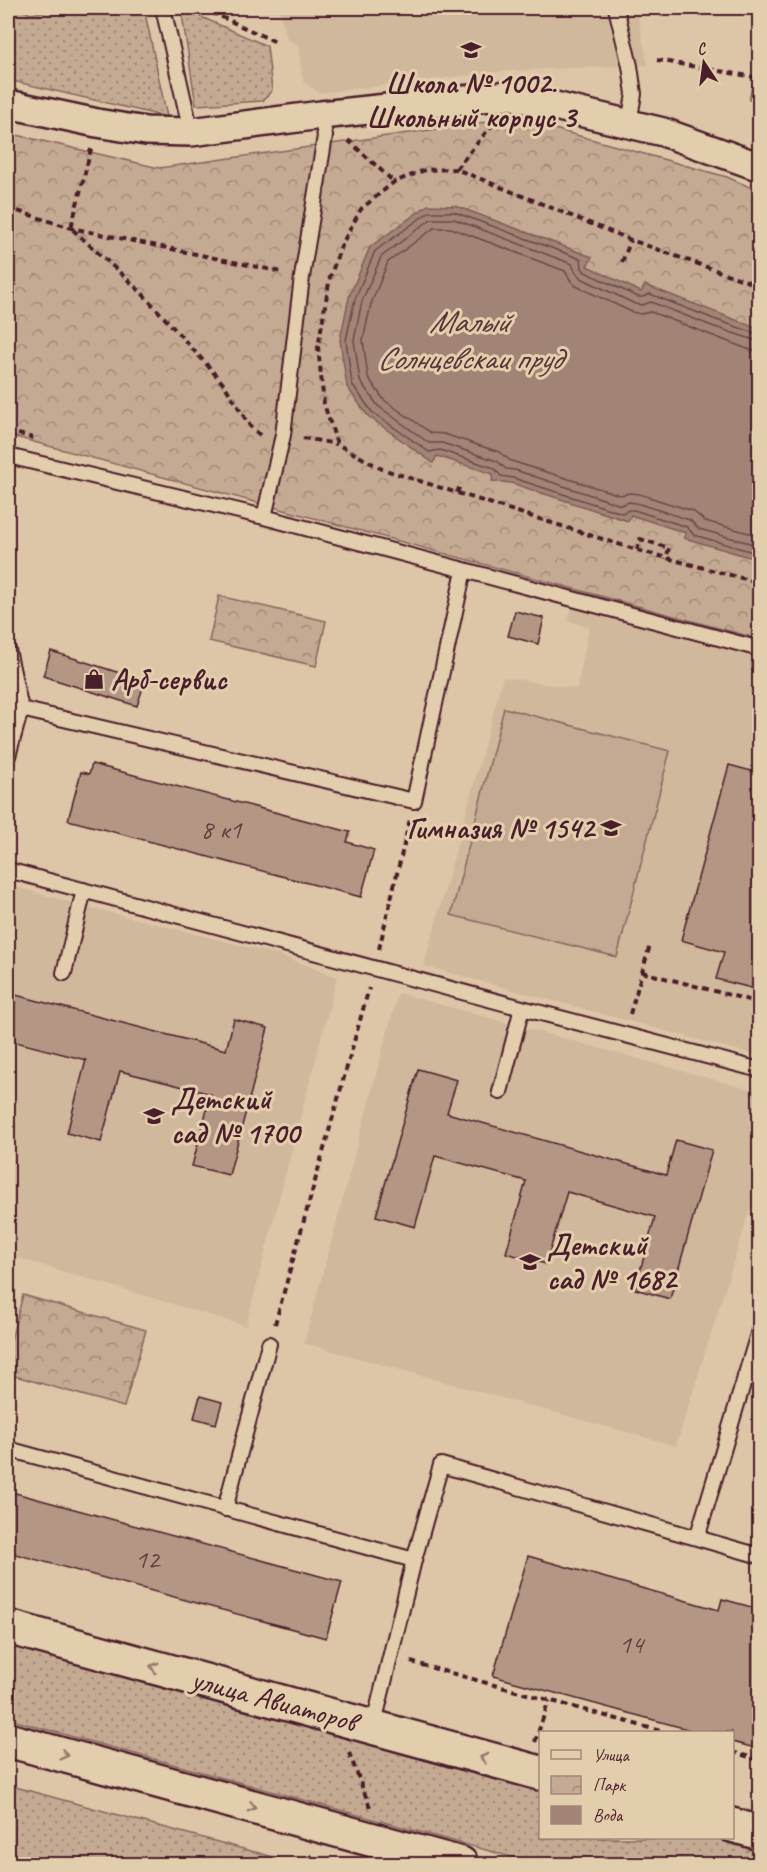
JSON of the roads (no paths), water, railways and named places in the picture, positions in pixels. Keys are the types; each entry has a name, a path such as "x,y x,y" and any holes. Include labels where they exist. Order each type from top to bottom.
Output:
{"street":[{"path":"8,104 146,131 191,132 321,115 509,96 663,132 759,167"},
{"name":"улица Авиаторов","path":"8,1627 359,1735 537,1758"},
{"path":"8,1740 369,1840 407,1856 461,1864"},
{"path":"734,1826 759,1833"}],"lane":[{"path":"163,8 191,132"},
{"path":"616,8 630,66 634,94 629,123"},
{"path":"264,517 283,435 302,277 325,136 321,115"},
{"path":"8,456 264,517 759,649"},
{"path":"21,709 414,801 464,570"},
{"path":"8,650 21,709 8,756"},
{"path":"8,870 759,1070"},
{"path":"64,973 84,890"},
{"path":"500,1092 522,1008"},
{"path":"697,1538 759,1327"},
{"path":"225,1509 269,1344"},
{"path":"745,1376 759,1380"},
{"path":"8,1449 414,1560"},
{"path":"359,1735 379,1697 441,1465 759,1556"}],"water":[{"name":"Малый Солнцевскаи пруд","path":"428,205 456,206 592,257 587,266 641,292 645,285 759,329 759,560 684,538 686,533 631,515 628,521 511,483 492,481 493,474 437,456 433,463 368,416 347,387 340,340 349,297 370,247"}],"place":[{"name":"Школа № 1002. Школьный корпус 3","path":"471,50"},
{"name":"Арб-сервис","path":"94,679"},
{"name":"Гимназия № 1542","path":"611,828"},
{"name":"Детский сад № 1700","path":"154,1116"},
{"name":"Детский сад № 1682","path":"530,1262"}]}
